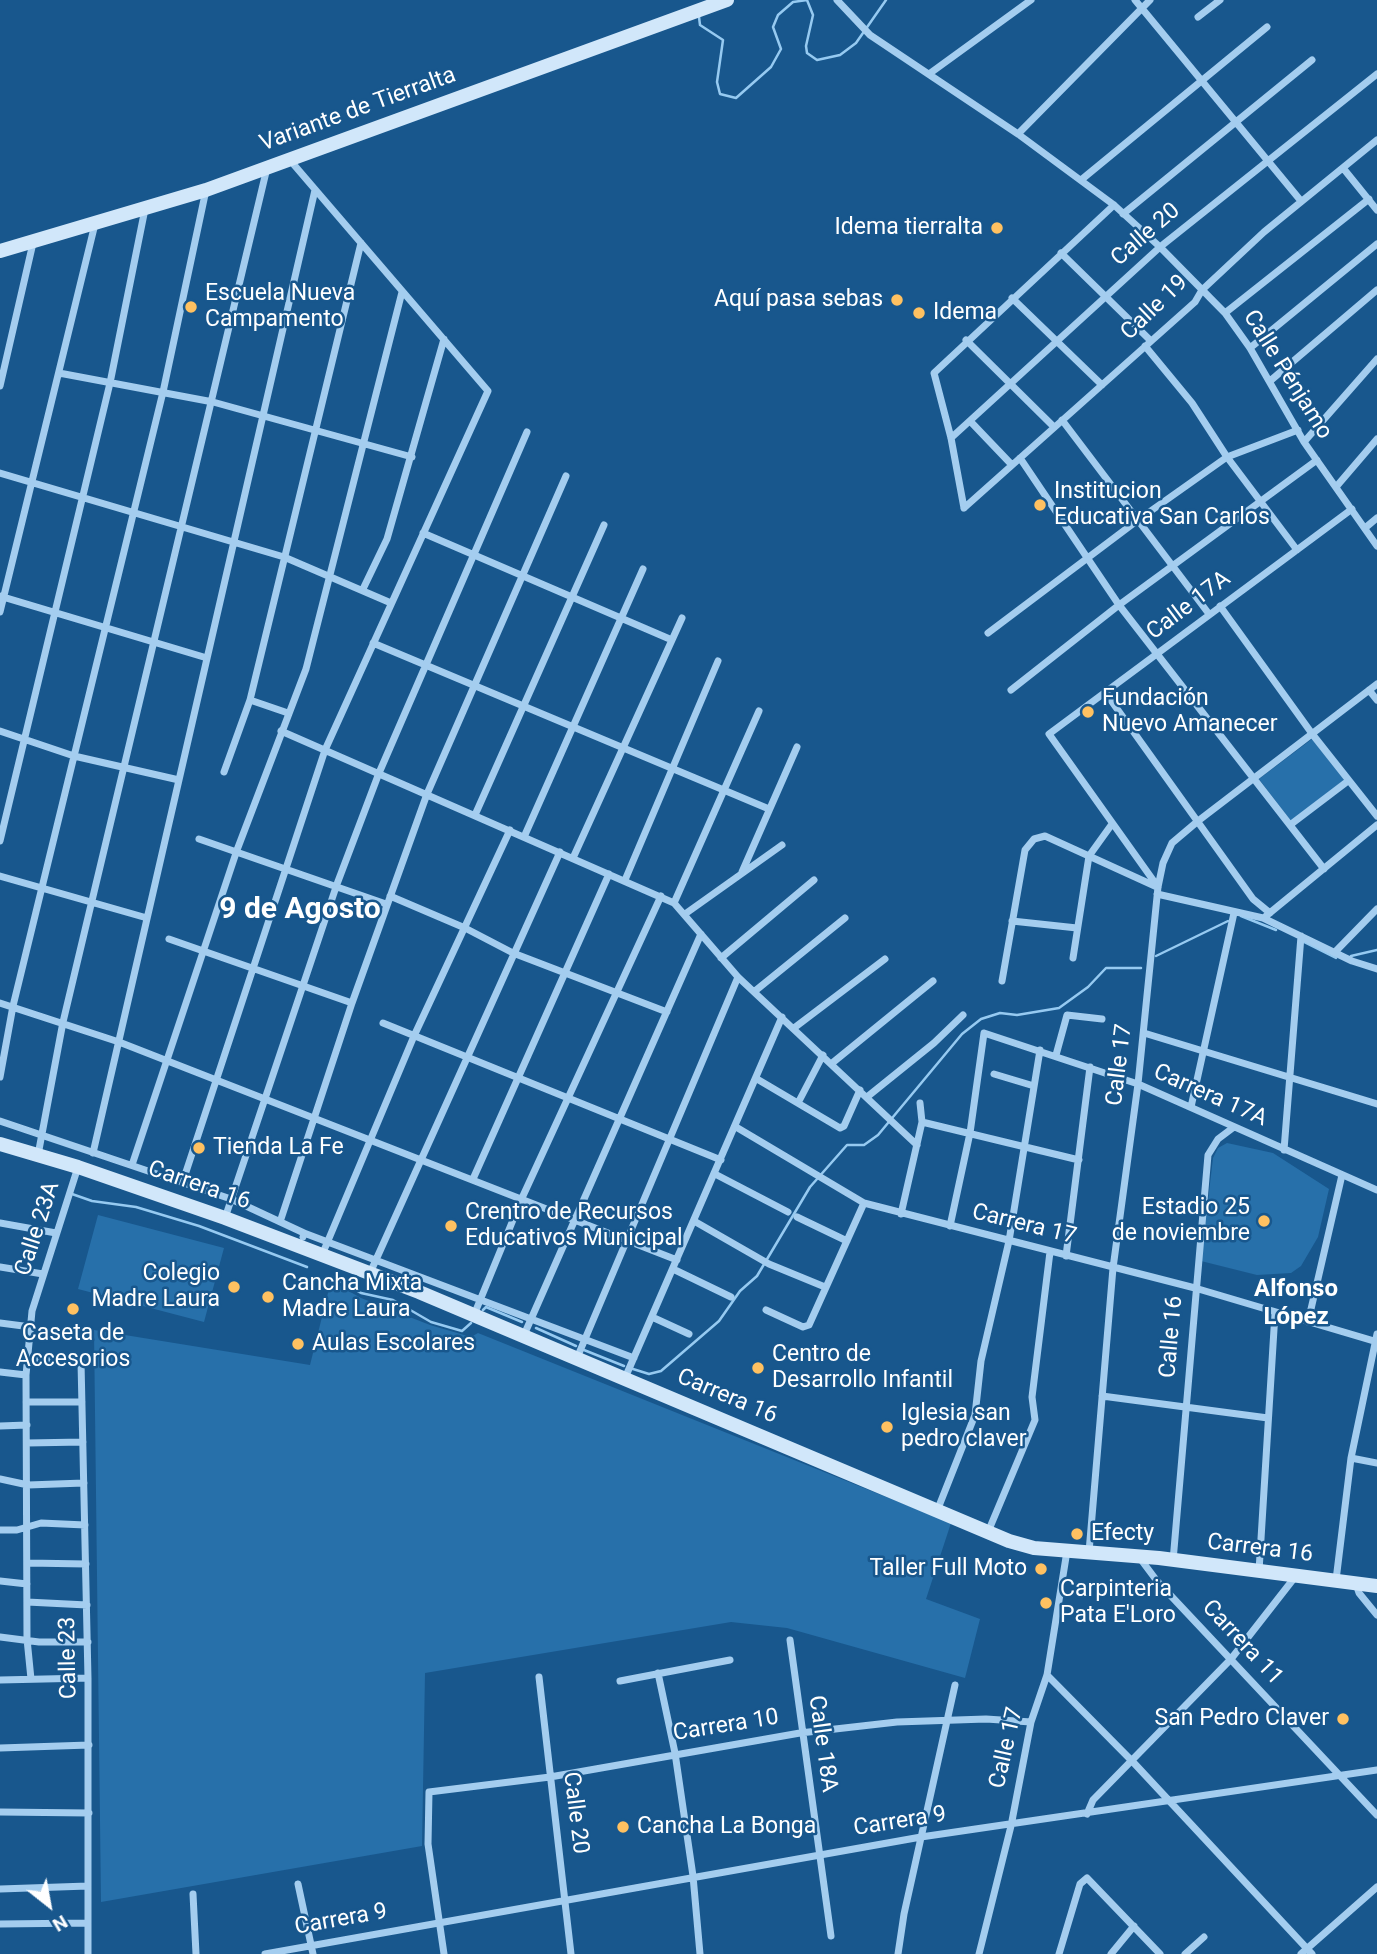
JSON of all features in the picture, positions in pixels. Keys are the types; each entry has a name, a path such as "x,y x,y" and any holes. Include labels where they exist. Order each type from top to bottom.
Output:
{"main road":[{"name":"Variante de Tierralta","path":"0,251 206,190 727,0"},
{"name":"Carrera 16","path":"0,1144 78,1167 225,1218 302,1240 417,1283 474,1315 937,1511 1034,1548 1139,1556 1377,1586"}],"street":[{"name":"Calle Pénjamo","path":"837,0 870,34 1081,180 1114,205 1160,247 1225,313 1250,348 1304,442 1377,546"},
{"path":"929,74 1031,0"},
{"path":"1135,0 1301,201"},
{"path":"1018,134 1150,0"},
{"path":"1198,17 1220,0"},
{"path":"1081,180 1267,27"},
{"path":"1123,214 1312,60"},
{"name":"Calle 20","path":"951,438 1160,247 1377,75"},
{"name":"Calle 19","path":"951,438 964,508 1195,302 1202,290 1301,201 1377,140"},
{"path":"183,1181 324,750 488,391 289,159"},
{"path":"38,1157 63,1022 267,167"},
{"path":"1343,167 1377,210"},
{"path":"0,1077 13,1006 41,888 163,392 206,190"},
{"path":"93,1153 315,190"},
{"path":"1225,313 1369,199"},
{"path":"951,438 934,373 966,340 1114,205"},
{"path":"0,841 110,383 145,209"},
{"path":"0,612 95,224"},
{"path":"0,386 33,243"},
{"path":"224,772 250,700 361,243"},
{"path":"1250,348 1377,244"},
{"path":"1061,253 1106,296 1148,343 1192,402 1227,457 1297,550"},
{"path":"1270,381 1377,290"},
{"path":"132,1165 165,1059 237,850 306,669 332,578 402,292"},
{"path":"1012,298 1102,385"},
{"path":"363,589 387,539 444,339"},
{"path":"966,340 1054,427"},
{"path":"1304,442 1377,360"},
{"path":"59,373 213,402 412,457"},
{"path":"1062,420 1209,614"},
{"path":"970,421 1012,465"},
{"path":"988,633 1227,457 1298,430"},
{"path":"225,1218 337,884 379,773 424,664 527,432"},
{"path":"1336,487 1377,439"},
{"path":"1020,458 1119,606 1324,869"},
{"path":"1011,690 1172,566 1317,460"},
{"path":"0,473 284,557 391,603"},
{"path":"280,1222 313,1116 427,794 566,476"},
{"name":"Calle 17A","path":"1112,824 1049,734 1353,509"},
{"path":"1365,528 1377,517"},
{"path":"475,815 604,525"},
{"path":"423,533 672,640"},
{"path":"524,837 643,569"},
{"path":"2,597 207,657"},
{"path":"1220,606 1312,735 1377,816"},
{"path":"573,858 682,618"},
{"path":"373,643 769,808"},
{"path":"625,880 718,661"},
{"name":"Calle 17","path":"1089,1552 1113,1268 1144,1033 1157,891 1167,851 1198,821 1253,776 1312,735 1377,684"},
{"path":"1369,690 1377,701"},
{"path":"1105,692 1266,915 1301,936 1377,969"},
{"path":"250,700 288,713"},
{"path":"674,903 759,711"},
{"path":"0,731 74,756 179,780"},
{"path":"281,731 674,903 738,977 917,1145"},
{"path":"742,872 797,747"},
{"path":"1290,825 1348,781"},
{"path":"1073,958 1089,856 1112,824 1157,891"},
{"path":"1002,981 1025,850 1034,839 1045,836 1157,891 1234,913 1266,915 1377,825"},
{"path":"324,1248 414,1036 510,830"},
{"path":"199,839 388,900 465,928 513,953 667,1012"},
{"path":"685,914 782,845"},
{"path":"372,1267 560,852"},
{"path":"473,1179 516,1077 567,973 609,874"},
{"path":"0,876 147,918"},
{"path":"721,958 814,880"},
{"path":"474,1315 522,1198 661,896"},
{"path":"1335,952 1377,909"},
{"path":"1191,1107 1234,913"},
{"path":"755,991 845,918"},
{"path":"1012,921 1077,928"},
{"path":"524,1335 701,934"},
{"path":"1284,1150 1301,936"},
{"path":"169,939 352,1003"},
{"path":"794,1028 885,959"},
{"path":"577,1358 738,977"},
{"path":"831,1064 933,981"},
{"path":"0,1003 63,1022 165,1059 677,1260"},
{"path":"867,1097 934,1044 963,1015"},
{"path":"1056,1055 1067,1015 1102,1019"},
{"path":"625,1378 782,1017"},
{"path":"383,1023 721,1160"},
{"name":"Carrera 17A","path":"970,1133 985,1032 1138,1084 1377,1190"},
{"path":"1144,1033 1377,1104"},
{"path":"937,1511 972,1425 981,1361 1009,1241 1040,1050"},
{"path":"799,1103 822,1055"},
{"path":"1066,1256 1090,1068"},
{"path":"994,1074 1034,1086"},
{"path":"757,1079 840,1128 844,1126 860,1090"},
{"path":"901,1214 922,1122 920,1103"},
{"path":"0,1121 231,1199 280,1222 302,1240"},
{"path":"922,1122 1079,1160"},
{"name":"Carrera 17","path":"736,1126 864,1202 901,1214 1195,1288 1275,1313 1376,1339"},
{"name":"Calle 16","path":"1173,1560 1208,1155 1218,1139 1234,1127"},
{"path":"950,1226 970,1133"},
{"name":"Calle 23A","path":"31,1679 27,1639 27,1358 43,1274 78,1167"},
{"path":"715,1174 788,1212"},
{"path":"1308,1322 1342,1175"},
{"path":"766,1310 806,1327 864,1202"},
{"path":"797,1217 847,1241"},
{"path":"694,1221 769,1264 825,1287"},
{"path":"0,1223 56,1233"},
{"path":"988,1532 1035,1420 1032,1397 1050,1252"},
{"path":"0,1267 43,1274"},
{"path":"673,1269 731,1297"},
{"path":"417,1283 480,1298 634,1359"},
{"path":"1259,1571 1275,1313"},
{"path":"652,1317 689,1334"},
{"path":"0,1323 31,1326"},
{"path":"1336,1581 1351,1458 1376,1339"},
{"name":"Calle 23","path":"27,1358 81,1362 88,1642 88,1954"},
{"path":"0,1372 26,1375"},
{"path":"1102,1396 1268,1418"},
{"path":"26,1402 82,1402"},
{"path":"0,1426 27,1425"},
{"path":"27,1443 83,1442"},
{"path":"1351,1458 1377,1463"},
{"path":"0,1479 28,1485 84,1483"},
{"path":"0,1530 41,1523 85,1525"},
{"name":"Calle 17","path":"979,1954 1011,1826 1031,1722 1046,1675 1067,1550"},
{"name":"Carrera 11","path":"1139,1556 1157,1581 1377,1815"},
{"path":"27,1563 86,1563"},
{"path":"1087,1814 1093,1800 1231,1659 1296,1576"},
{"path":"0,1581 27,1584"},
{"path":"1356,1584 1359,1593 1377,1615"},
{"path":"27,1602 87,1605"},
{"path":"0,1637 88,1642"},
{"name":"Calle 18A","path":"790,1640 800,1733 831,1936"},
{"path":"620,1681 730,1660"},
{"path":"659,1673 675,1753 693,1876 700,1954"},
{"path":"1046,1675 1133,1762 1307,1952 1377,1887"},
{"name":"Calle 20","path":"540,1677 571,1954"},
{"path":"0,1680 88,1678"},
{"path":"898,1954 955,1685"},
{"name":"Carrera 10","path":"440,1922 428,1844 429,1792 550,1777 800,1733 897,1722 1031,1722"},
{"path":"0,1748 89,1745"},
{"name":"Carrera 9","path":"265,1954 921,1837 1011,1826 1377,1770"},
{"path":"0,1812 89,1813"},
{"path":"1059,1954 1080,1884 1087,1878 1160,1954"},
{"path":"298,1884 313,1954"},
{"path":"0,1889 88,1886"},
{"path":"193,1894 196,1954"},
{"path":"440,1922 444,1954"},
{"path":"0,1924 88,1923"},
{"path":"1111,1954 1134,1926"},
{"path":"1185,1954 1205,1937"}],"shaded area":[{"path":"1312,739 1344,780 1291,821 1259,779"},
{"path":"1227,1143 1273,1153 1329,1189 1318,1237 1301,1266 1291,1273 1257,1275 1201,1261 1213,1158 1218,1148"},
{"path":"98,1215 224,1248 204,1322 78,1289"},
{"path":"331,1281 361,1298 430,1325 471,1337 478,1333 951,1523 926,1599 980,1619 965,1678 787,1628 731,1622 425,1673 422,1846 101,1902 94,1330 310,1365"}],"waterway":[{"path":"699,17 700,25 723,40 717,82 720,94 736,98 771,67 781,49 773,27 778,15 793,2 807,0 813,15 807,53 817,60 840,55 856,43 886,0"},
{"path":"1241,916 1276,930"},
{"path":"1156,956 1228,921"},
{"path":"1304,942 1336,958"},
{"path":"1351,956 1377,950"},
{"path":"633,1369 649,1374 661,1371 719,1321 740,1291 757,1276 810,1187 847,1145 864,1145 878,1135 962,1034 981,1019 1000,1013 1017,1015 1059,1008 1088,987 1106,968 1141,968"},
{"path":"72,1194 92,1201 136,1207 199,1226 307,1267"},
{"path":"332,1277 361,1293 393,1300 431,1322 462,1331 471,1323"},
{"path":"483,1310 486,1307 522,1322"},
{"path":"536,1328 576,1346"},
{"path":"584,1350 624,1366"}],"place":[{"name":"Idema tierralta","path":"997,228"},
{"name":"Aquí pasa sebas","path":"897,300"},
{"name":"Escuela Nueva Campamento","path":"191,307"},
{"name":"Idema","path":"919,313"},
{"name":"Institucion Educativa San Carlos","path":"1040,505"},
{"name":"Fundación Nuevo Amanecer","path":"1088,712"},
{"name":"Tienda La Fe","path":"199,1148"},
{"name":"Estadio 25 de noviembre","path":"1264,1221"},
{"name":"Crentro de Recursos Educativos Municipal","path":"451,1226"},
{"name":"Colegio Madre Laura","path":"234,1287"},
{"name":"Cancha Mixta Madre Laura","path":"268,1297"},
{"name":"Caseta de Accesorios","path":"73,1309"},
{"name":"Aulas Escolares","path":"298,1344"},
{"name":"Centro de Desarrollo Infantil","path":"758,1368"},
{"name":"Iglesia san pedro claver","path":"887,1427"},
{"name":"Efecty","path":"1077,1534"},
{"name":"Taller Full Moto","path":"1041,1569"},
{"name":"Carpinteria Pata E'Loro","path":"1046,1603"},
{"name":"San Pedro Claver","path":"1343,1719"},
{"name":"Cancha La Bonga","path":"623,1827"}],"district":[{"name":"9 de Agosto","path":"300,910"},
{"name":"Alfonso López","path":"1296,1304"}]}
